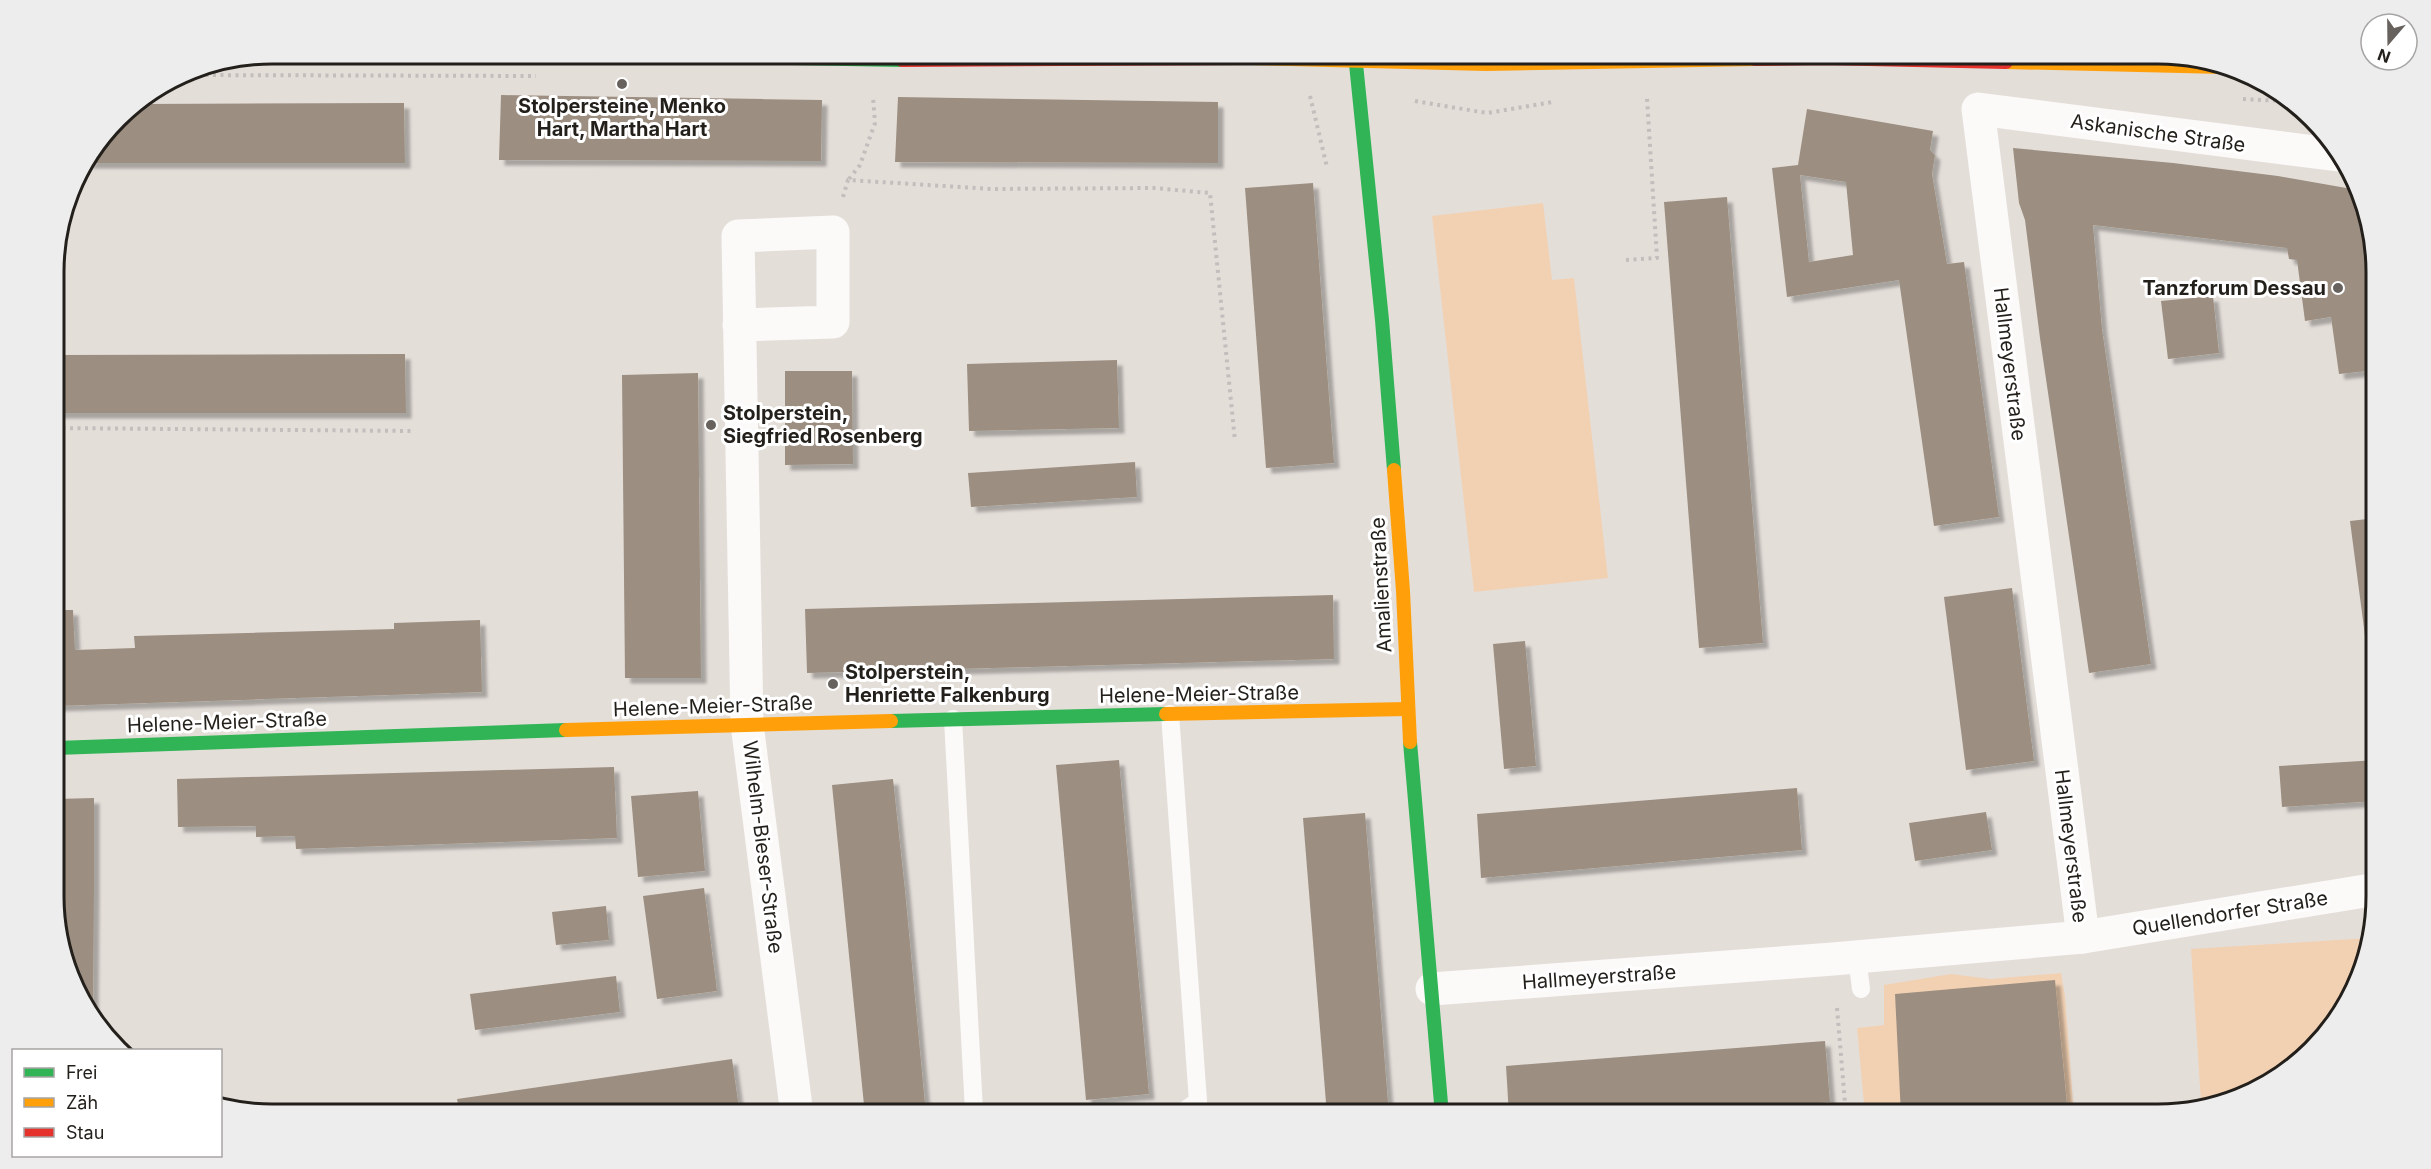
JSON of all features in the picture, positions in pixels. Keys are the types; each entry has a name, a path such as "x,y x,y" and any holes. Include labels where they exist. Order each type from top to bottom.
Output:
{"street":[{"name":"Amalienstraße","path":"1356,64 1382,320 1403,591 1407,709 1441,1104"},
{"path":"2090,64 2187,66"},
{"name":"Askanische Straße","path":"1978,109 2329,154"},
{"name":"Hallmeyerstraße","path":"1432,989 1845,958 2083,936 1978,109"},
{"path":"740,325 833,322 832,232"},
{"name":"Wilhelm-Bieser-Straße","path":"796,1105 747,724 738,236 832,232"},
{"name":"Helene-Meier-Straße","path":"64,747 747,724 1407,709"},
{"name":"Quellendorfer Straße","path":"2083,936 2366,891"}],"lane":[{"path":"1170,714 1198,1101 1193,1105"},
{"path":"952,719 974,1105"},
{"path":"1845,958 1861,989"}],"path":[{"path":"209,75 547,76"},
{"path":"1626,260 1657,258 1647,88"},
{"path":"832,232 848,180 860,165 875,123 873,90"},
{"path":"848,180 992,189 1154,188 1210,193 1235,441"},
{"path":"65,428 413,431"},
{"path":"1845,958 1846,1104"}],"shaded area":[{"path":"1543,203 1552,280 1574,278 1608,578 1474,592 1432,216"},
{"path":"2363,938 2351,976 2339,1001 2306,1044 2285,1062 2262,1077 2238,1089 2201,1100 2191,949"},
{"path":"2061,973 2065,996 2073,1104 1864,1104 1857,1028 1884,1025 1884,985 1951,974 1990,979"}],"building":[{"path":"501,95 822,100 821,161 499,160"},
{"path":"898,97 1218,102 1218,163 895,162"},
{"path":"404,103 405,163 95,163 125,125 152,104"},
{"path":"1807,109 1933,131 1930,150 1935,155 1932,174 1947,264 1964,262 1999,517 1934,526 1899,280 1787,297 1772,168 1798,165","holes":["1800,175 1846,182 1853,255 1809,262"]},
{"path":"2013,148 2173,163 2278,176 2349,188 2359,219 2365,245 2366,371 2339,374 2331,317 2305,321 2297,260 2289,259 2287,248 2093,225 2102,329 2151,664 2089,673 2025,220 2019,203"},
{"path":"1313,183 1334,463 1266,468 1245,188"},
{"path":"1727,197 1763,643 1699,648 1664,202"},
{"path":"2213,296 2219,353 2168,359 2161,301"},
{"path":"405,354 406,413 65,413 65,355"},
{"path":"1117,360 1119,428 969,431 967,364"},
{"path":"785,371 852,371 853,464 785,465"},
{"path":"698,373 701,678 625,678 622,375"},
{"path":"1135,462 1137,497 971,507 968,473"},
{"path":"2366,519 2366,644 2350,521"},
{"path":"2012,588 2034,761 1966,770 1944,597"},
{"path":"1333,595 1334,659 807,673 805,609"},
{"path":"64,610 73,610 75,650 135,648 134,636 394,629 394,623 480,620 482,692 64,706"},
{"path":"1525,641 1536,766 1504,769 1493,644"},
{"path":"1119,760 1149,1094 1086,1100 1056,765"},
{"path":"2366,761 2366,802 2282,807 2279,766"},
{"path":"614,767 617,838 296,849 295,836 256,837 256,826 178,827 177,779"},
{"path":"893,779 925,1105 864,1105 832,785"},
{"path":"1797,788 1802,850 1481,878 1477,814"},
{"path":"698,791 705,871 638,877 631,796"},
{"path":"94,798 93,1003 80,976 66,924 64,799"},
{"path":"1986,812 1992,850 1915,861 1909,823"},
{"path":"1365,813 1388,1104 1326,1104 1303,818"},
{"path":"704,888 717,991 657,999 643,896"},
{"path":"606,906 609,940 556,945 552,912"},
{"path":"616,976 620,1012 475,1030 470,994"},
{"path":"2055,980 2067,1104 1900,1104 1895,994"},
{"path":"1825,1041 1830,1102 1806,1104 1508,1104 1506,1066"},
{"path":"732,1059 739,1105 458,1105 457,1099"},
{"path":"2188,1102 2172,1104 2145,1104"}],"traffic: fast":[{"path":"1356,64 1382,320 1394,470"},
{"path":"891,721 1166,714"},
{"path":"64,748 566,730"},
{"path":"1410,742 1441,1104"}],"traffic: slow":[{"path":"2093,64 2187,66"},
{"path":"1394,470 1403,591 1410,742"},
{"path":"1166,714 1407,709"},
{"path":"566,730 891,721"}],"place":[{"name":"Stolpersteine, Menko Hart, Martha Hart","path":"622,84"},
{"name":"Tanzforum Dessau","path":"2338,288"},
{"name":"Stolperstein, Siegfried Rosenberg","path":"711,425"},
{"name":"Stolperstein, Henriette Falkenburg","path":"833,684"}]}
